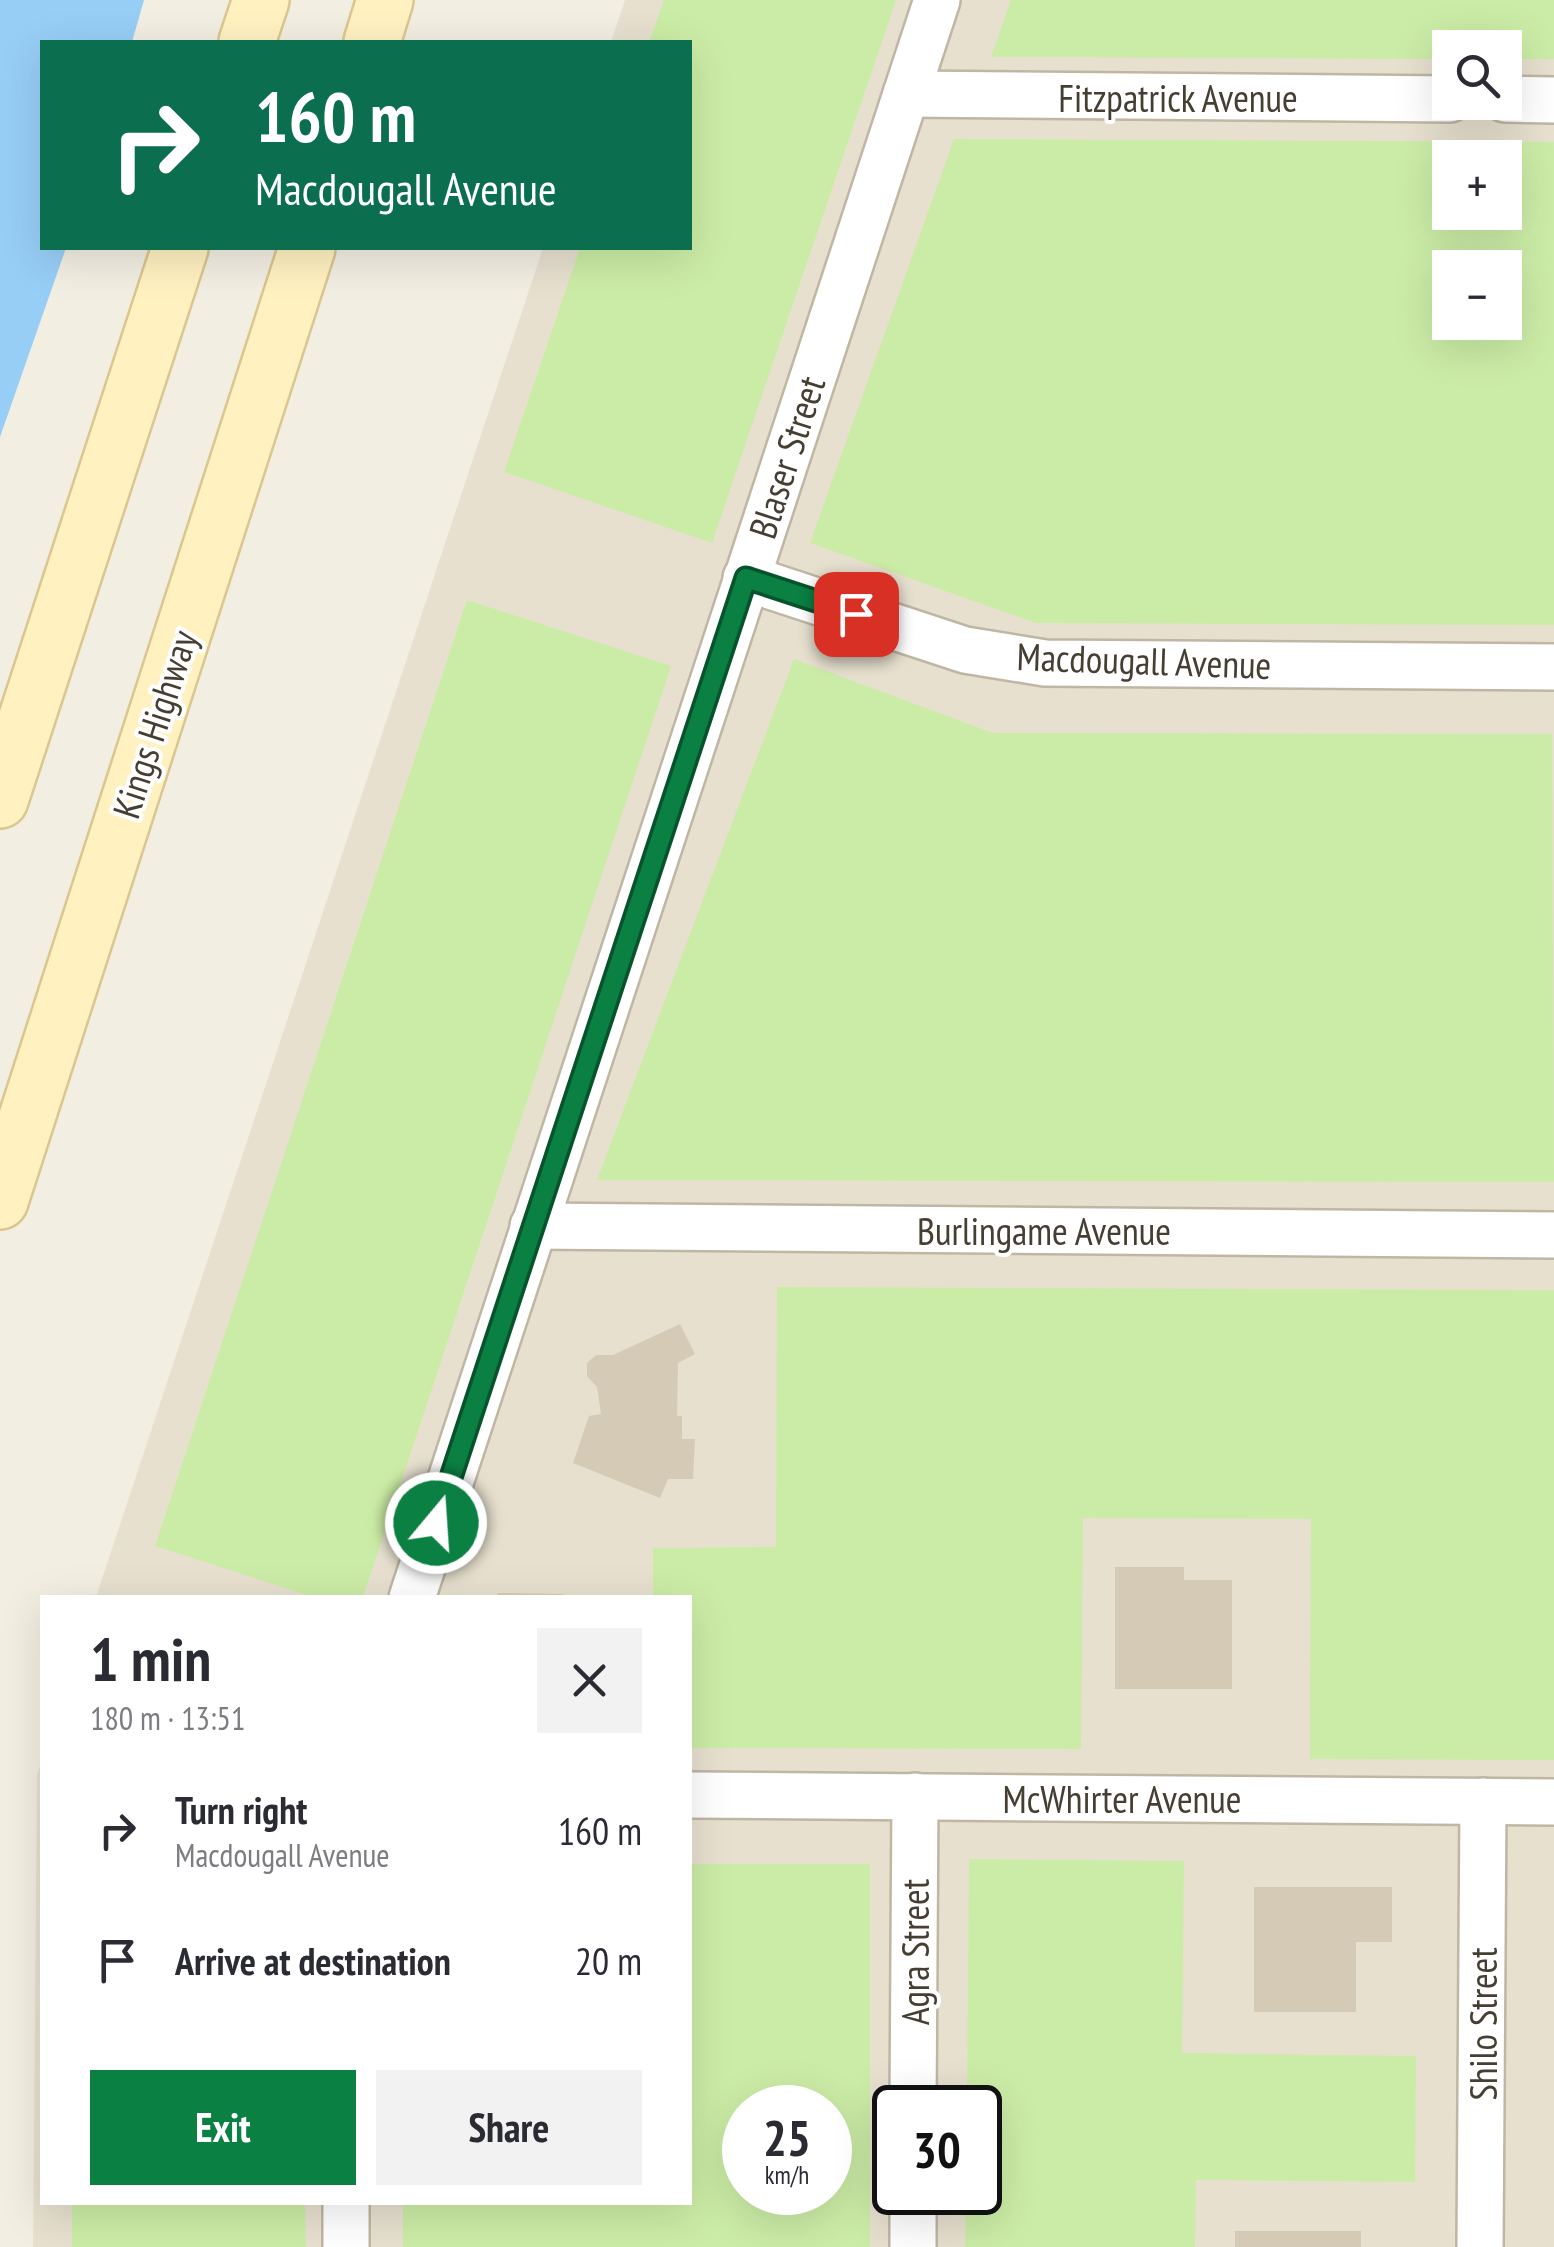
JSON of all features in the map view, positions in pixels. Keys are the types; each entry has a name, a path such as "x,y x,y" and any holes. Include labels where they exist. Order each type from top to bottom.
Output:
{"main road":[{"path":"248,40 261,0"},
{"path":"373,40 386,0"},
{"path":"0,800 179,250"},
{"name":"Kings Highway","path":"0,1201 306,250"}],"street":[{"name":"Blaser Street","path":"413,1595 937,0"},
{"name":"Fitzpatrick Avenue","path":"906,94 1432,99"},
{"path":"1522,100 1554,100"},
{"name":"Macdougall Avenue","path":"746,578 965,650 1045,663 1554,667"},
{"name":"Burlingame Avenue","path":"533,1226 1554,1235"},
{"name":"McWhirter Avenue","path":"692,1794 1554,1802"},
{"name":"Agra Street","path":"914,2085 915,1796"},
{"name":"Shilo Street","path":"1480,2247 1483,1801"},
{"path":"346,2205 346,2247"},
{"path":"913,2215 913,2247"}],"shaded area":[{"path":"625,0 1554,0 1554,2247 33,2247 40,1766 40,2205 692,2205 692,1595 97,1595 542,250 692,250 692,40 612,40"}],"green space":[{"path":"664,0 896,0 712,543 504,472 579,250 692,250 692,40 650,40"},
{"path":"1011,0 1554,0 1554,59 1522,59 1522,30 1432,30 1432,59 991,57"},
{"path":"954,139 1432,141 1432,230 1522,230 1522,142 1554,142 1554,625 1036,623 810,543"},
{"path":"467,600 671,666 364,1595 307,1595 155,1546"},
{"path":"794,659 993,733 1552,734 1554,1182 597,1180"},
{"path":"777,1287 1554,1290 1554,1760 1310,1759 1311,1519 1083,1518 1081,1749 692,1748 692,1595 653,1595 653,1548 776,1547"},
{"path":"969,1859 1184,1861 1182,2053 1416,2056 1415,2182 1196,2180 1195,2247 965,2247 966,2215 1002,2215 1002,2085 967,2085"},
{"path":"692,1864 870,1864 870,2247 403,2247 403,2205 692,2205"},
{"path":"72,2205 305,2205 306,2247 72,2247"}],"water":[{"path":"0,0 144,0 133,40 40,40 40,250 65,250 0,437"}],"building":[{"path":"680,1324 695,1354 678,1363 677,1416 682,1416 682,1439 695,1439 693,1479 668,1479 660,1498 573,1463 589,1416 601,1414 597,1387 587,1376 587,1363 596,1355 613,1355"},
{"path":"1115,1567 1184,1567 1184,1580 1232,1580 1232,1689 1115,1689"},
{"path":"498,1593 563,1594 563,1595"},
{"path":"1254,1887 1392,1887 1392,1942 1356,1942 1356,2012 1254,2012"},
{"path":"1235,2231 1361,2231 1361,2247 1235,2247"}],"route":[{"path":"436,1523 746,578 856,614"}]}
